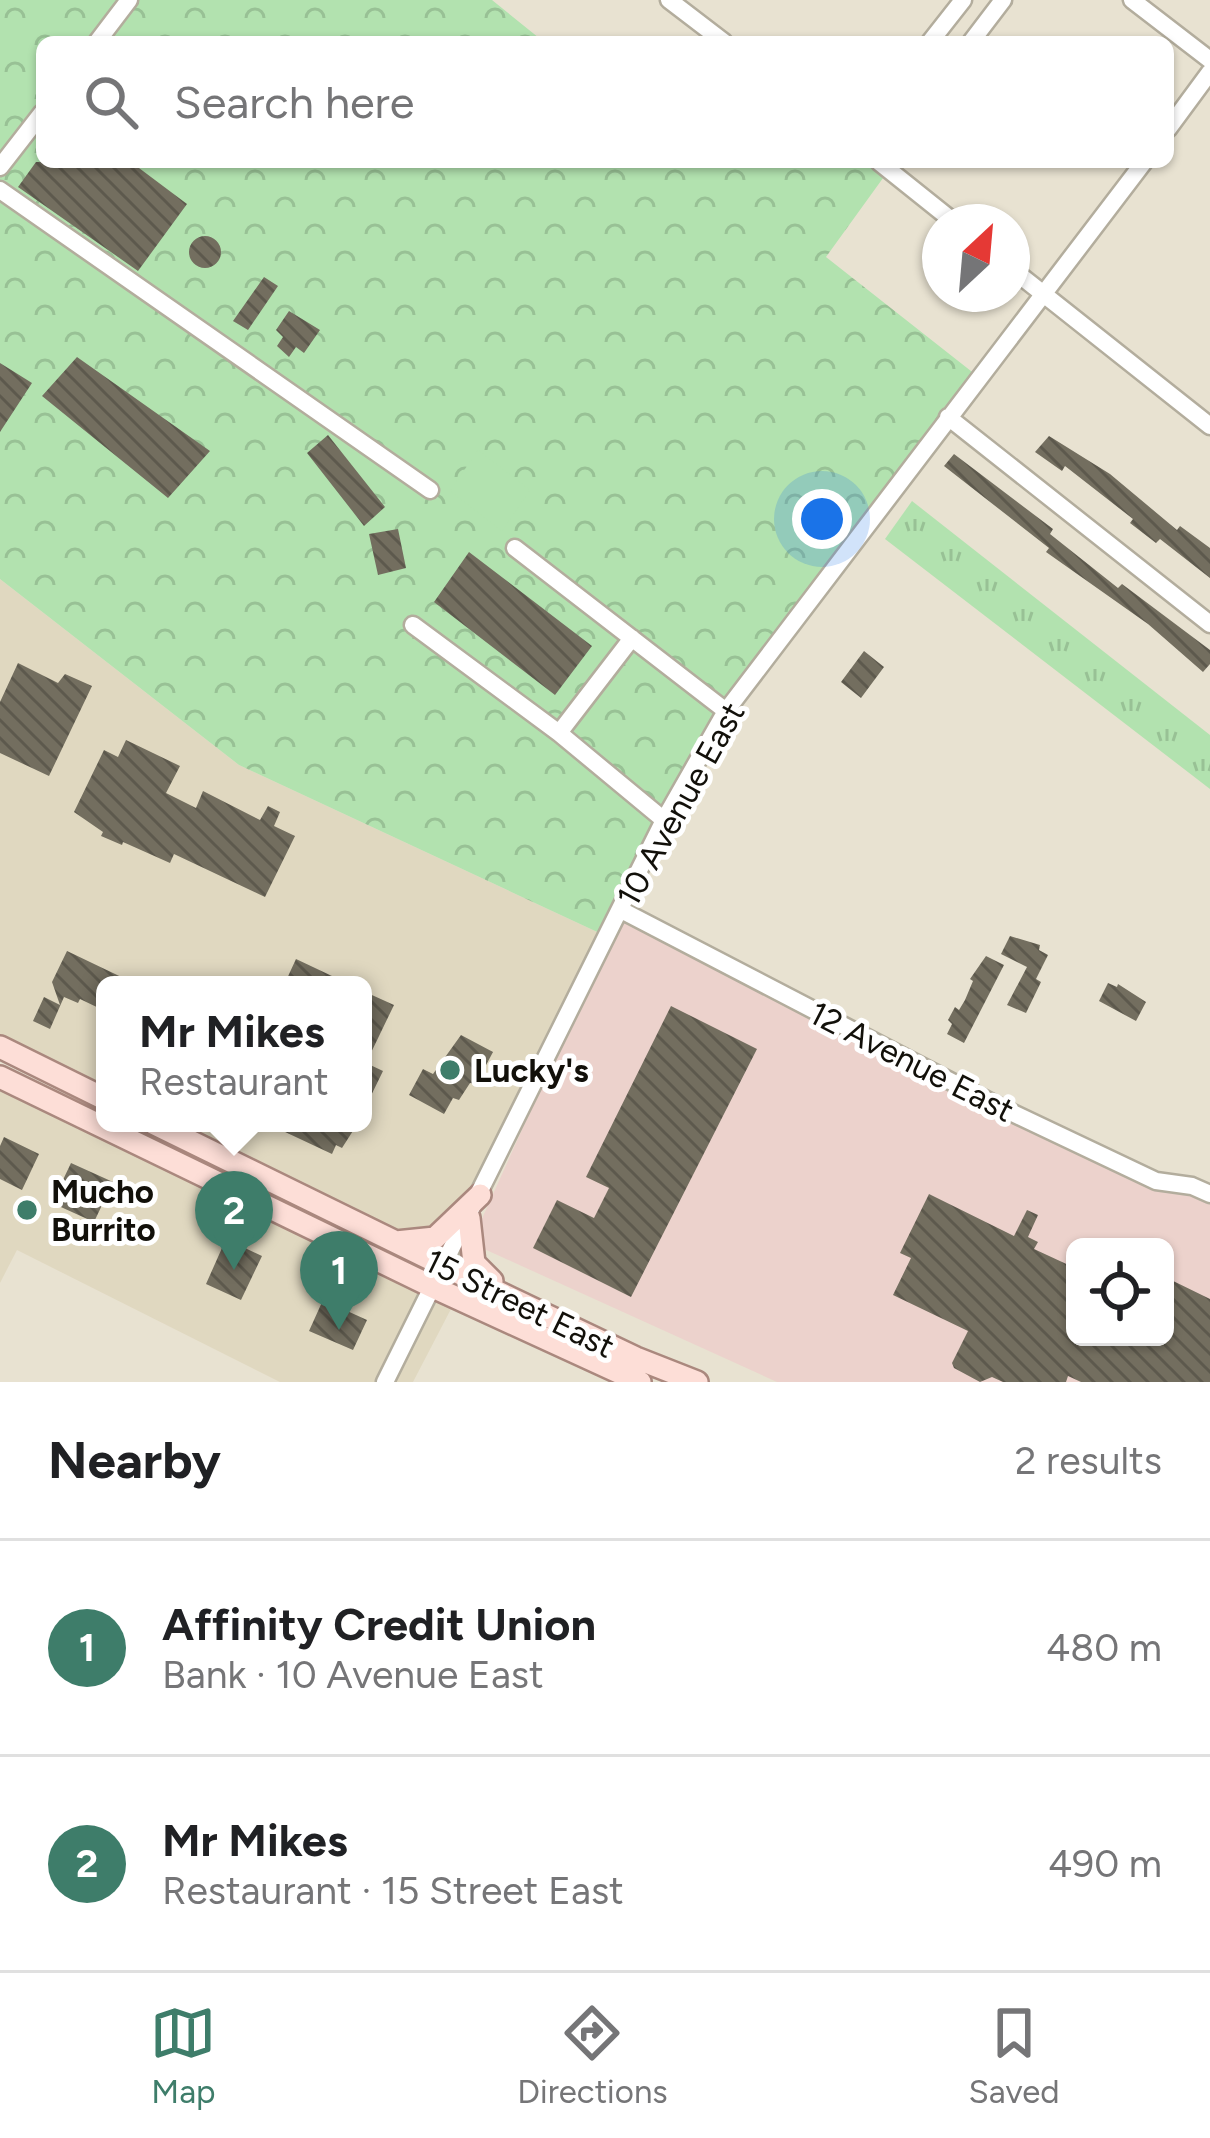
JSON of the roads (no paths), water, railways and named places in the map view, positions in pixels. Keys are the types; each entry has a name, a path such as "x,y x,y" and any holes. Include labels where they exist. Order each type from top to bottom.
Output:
{"main road":[{"path":"0,1047 96,1095"},
{"name":"15 Street East","path":"0,1077 96,1123"},
{"name":"15 Street East","path":"114,1132 640,1382"},
{"name":"15 Street East","path":"171,1132 394,1243 697,1382"},
{"path":"394,1243 435,1238 480,1195"},
{"path":"469,1218 473,1263 510,1298"}],"street":[{"path":"102,36 129,0"},
{"path":"669,0 716,36"},
{"path":"935,36 963,0"},
{"path":"976,36 1004,0"},
{"path":"1132,0 1210,60"},
{"path":"1174,121 1210,72"},
{"path":"0,167 36,121"},
{"path":"886,168 932,204"},
{"name":"10 Avenue East","path":"385,1382 664,820 727,712 1139,168"},
{"path":"0,190 430,490"},
{"path":"1030,283 1210,426"},
{"path":"948,417 1210,624"},
{"path":"515,548 727,712"},
{"path":"413,625 559,733 664,820"},
{"path":"559,733 632,638"},
{"name":"12 Avenue East","path":"621,910 1002,1108 1156,1181 1210,1194"}],"place":[{"name":"Lucky's","path":"450,1070"},
{"name":"Mucho Burrito","path":"27,1210"},
{"name":"Mr Mikes","path":"234,1270"},
{"name":"Affinity Credit Union","path":"339,1330"}]}
